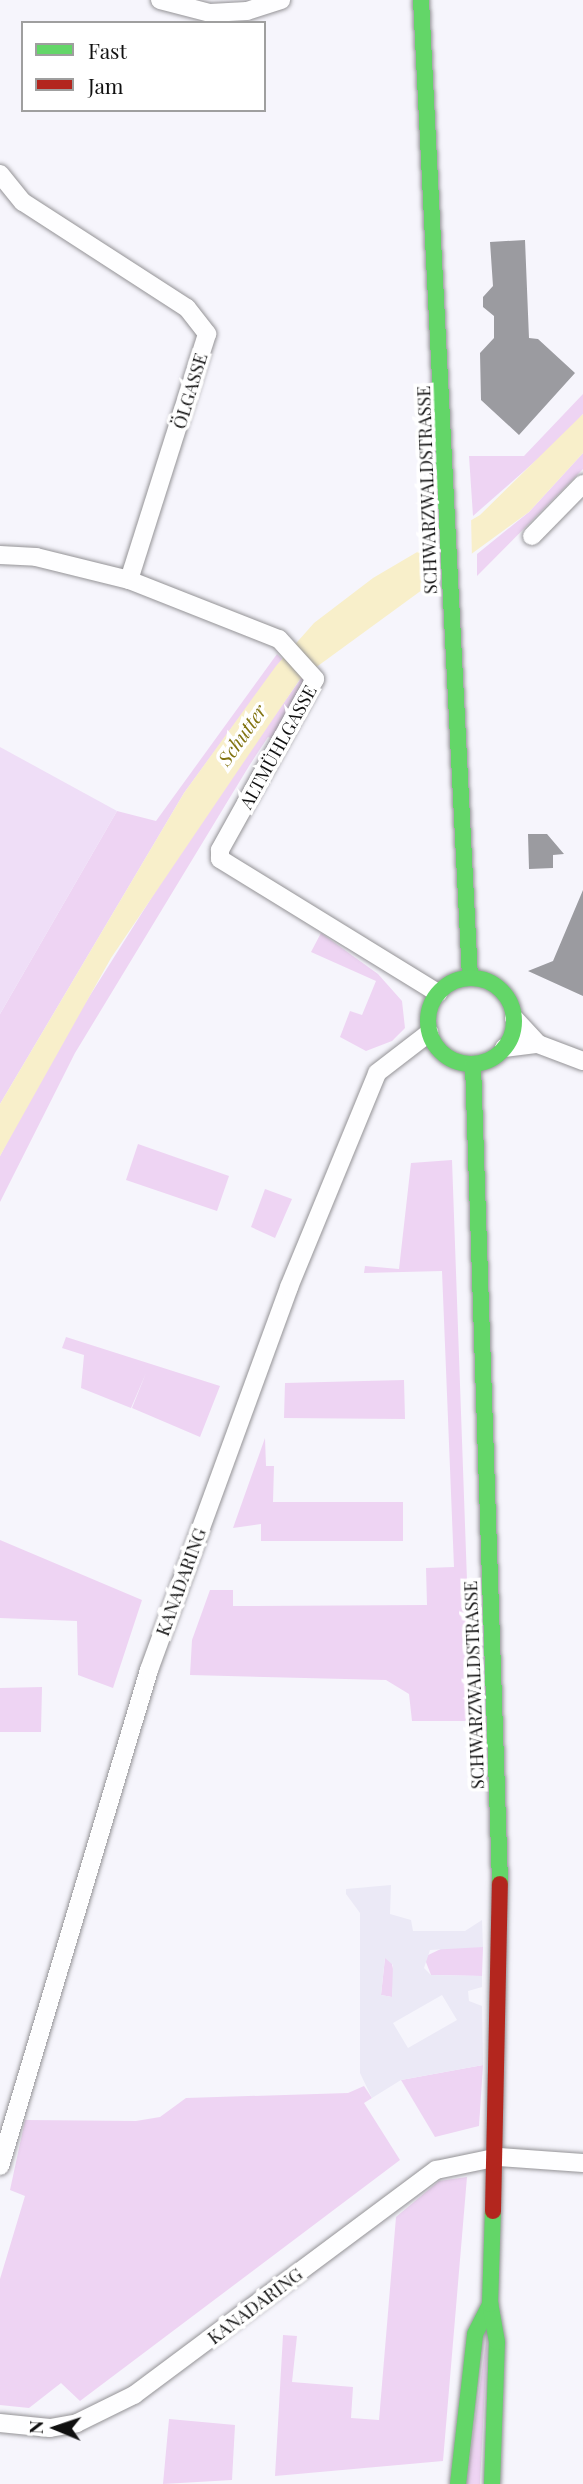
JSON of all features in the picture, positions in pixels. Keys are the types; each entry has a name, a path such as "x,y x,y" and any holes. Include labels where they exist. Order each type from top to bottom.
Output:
{"street":[{"path":"160,0 210,13 247,11 281,0"},
{"name":"SCHWARZWALDSTRASSE","path":"421,0 470,978"},
{"name":"ÖLGASSE","path":"0,174 23,202 187,307 206,334 129,580"},
{"path":"532,536 583,484"},
{"name":"ALTMÜHLGASSE","path":"0,555 36,557 129,580 279,639 313,676 220,850 220,859 438,993"},
{"path":"538,1044 504,1048 473,1064 446,1056 429,1033 431,1005 438,993 470,978 494,985 514,1018 538,1044 583,1061"},
{"path":"504,1048 514,1018"},
{"name":"KANADARING","path":"0,2166 149,1670 294,1275 377,1073 429,1033"},
{"name":"SCHWARZWALDSTRASSE","path":"473,1064 502,1942 499,2157 491,2304 497,2342 492,2484"},
{"name":"KANADARING","path":"0,2423 50,2428 106,2411 236,2323 436,2170 499,2157 583,2163"},
{"name":"SCHWARZWALDSTRASSE","path":"458,2484 475,2334 491,2304"}],"shaded area":[{"path":"583,394 583,414 565,435 473,516 469,456 524,456"},
{"path":"583,453 583,469 477,576 477,554 529,512"},
{"path":"277,654 282,659 184,793 0,1104 0,1014 117,811 156,821"},
{"path":"302,677 308,686 277,740 268,737 249,766 75,1053 0,1202 0,1156 55,1051 203,816"},
{"path":"0,747 117,811 0,1014"},
{"path":"321,933 378,974 402,1001 405,1028 392,1041 366,1051 340,1037 350,1011 362,1015 376,981 311,952"},
{"path":"138,1144 229,1176 217,1211 126,1180"},
{"path":"452,1160 472,1721 412,1721 409,1694 386,1680 190,1675 192,1640 210,1590 233,1590 233,1606 427,1605 426,1568 454,1567 442,1271 364,1273 365,1266 399,1269 411,1163"},
{"path":"265,1189 292,1199 275,1238 251,1227"},
{"path":"66,1337 220,1386 200,1437 132,1408 146,1373 131,1408 81,1388 84,1355 62,1348"},
{"path":"404,1380 405,1419 284,1418 285,1383"},
{"path":"265,1438 266,1466 274,1466 273,1502 403,1502 403,1541 261,1541 261,1524 233,1528"},
{"path":"0,1540 142,1600 113,1688 78,1675 77,1621 0,1618"},
{"path":"42,1687 41,1732 0,1732 0,1688"},
{"path":"391,1885 390,1914 411,1920 413,1931 465,1931 482,1920 483,1947 430,1950 424,1968 431,1975 482,1976 482,1987 468,1991 469,2001 482,2006 483,2065 401,2080 372,2098 360,2073 360,1913 346,1894 346,1889","holes":["385,1958 393,1965 392,1997 381,1995","442,1995 457,2020 408,2048 393,2023"]},
{"path":"445,1947 483,1947 482,1976 431,1975 424,1957"},
{"path":"385,1958 391,1959 394,1974 392,1997 381,1995"},
{"path":"483,2065 479,2126 435,2137 401,2080"},
{"path":"364,2086 372,2098 364,2103 400,2160 80,2401 61,2383 29,2408 0,2405 0,2279 25,2196 10,2190 25,2120 136,2121 160,2117 186,2098 348,2093"},
{"path":"467,2177 443,2461 275,2476 283,2335 297,2336 292,2382 353,2387 351,2418 379,2420 396,2217 439,2181"},
{"path":"488,2328 480,2484 466,2484"},
{"path":"169,2419 235,2425 232,2480 163,2484"}],"water":[{"name":"Schutter","path":"583,414 583,453 529,512 300,679 111,958 0,1156 0,1104 184,793 276,666 314,623 373,578 480,515"}],"pier":[{"path":"471,516 472,560 425,589 423,544"}],"building":[{"path":"525,240 529,338 538,339 575,373 519,435 481,400 480,353 494,338 494,316 483,307 483,297 493,286 490,242"},
{"path":"528,834 547,834 564,854 553,855 553,868 529,869"},
{"path":"583,890 583,996 528,971 553,961"}],"traffic: fast":[{"path":"421,0 470,978"},
{"path":"471,978 495,985 507,997 514,1021 507,1045 495,1057 471,1064 447,1057 435,1045 428,1021 435,997 447,985 471,978"},
{"path":"473,1064 500,1884"},
{"path":"492,2484 497,2342 490,2304 493,2211"},
{"path":"458,2484 475,2334 490,2304"}],"traffic: jam":[{"path":"493,2211 500,1884"}]}
